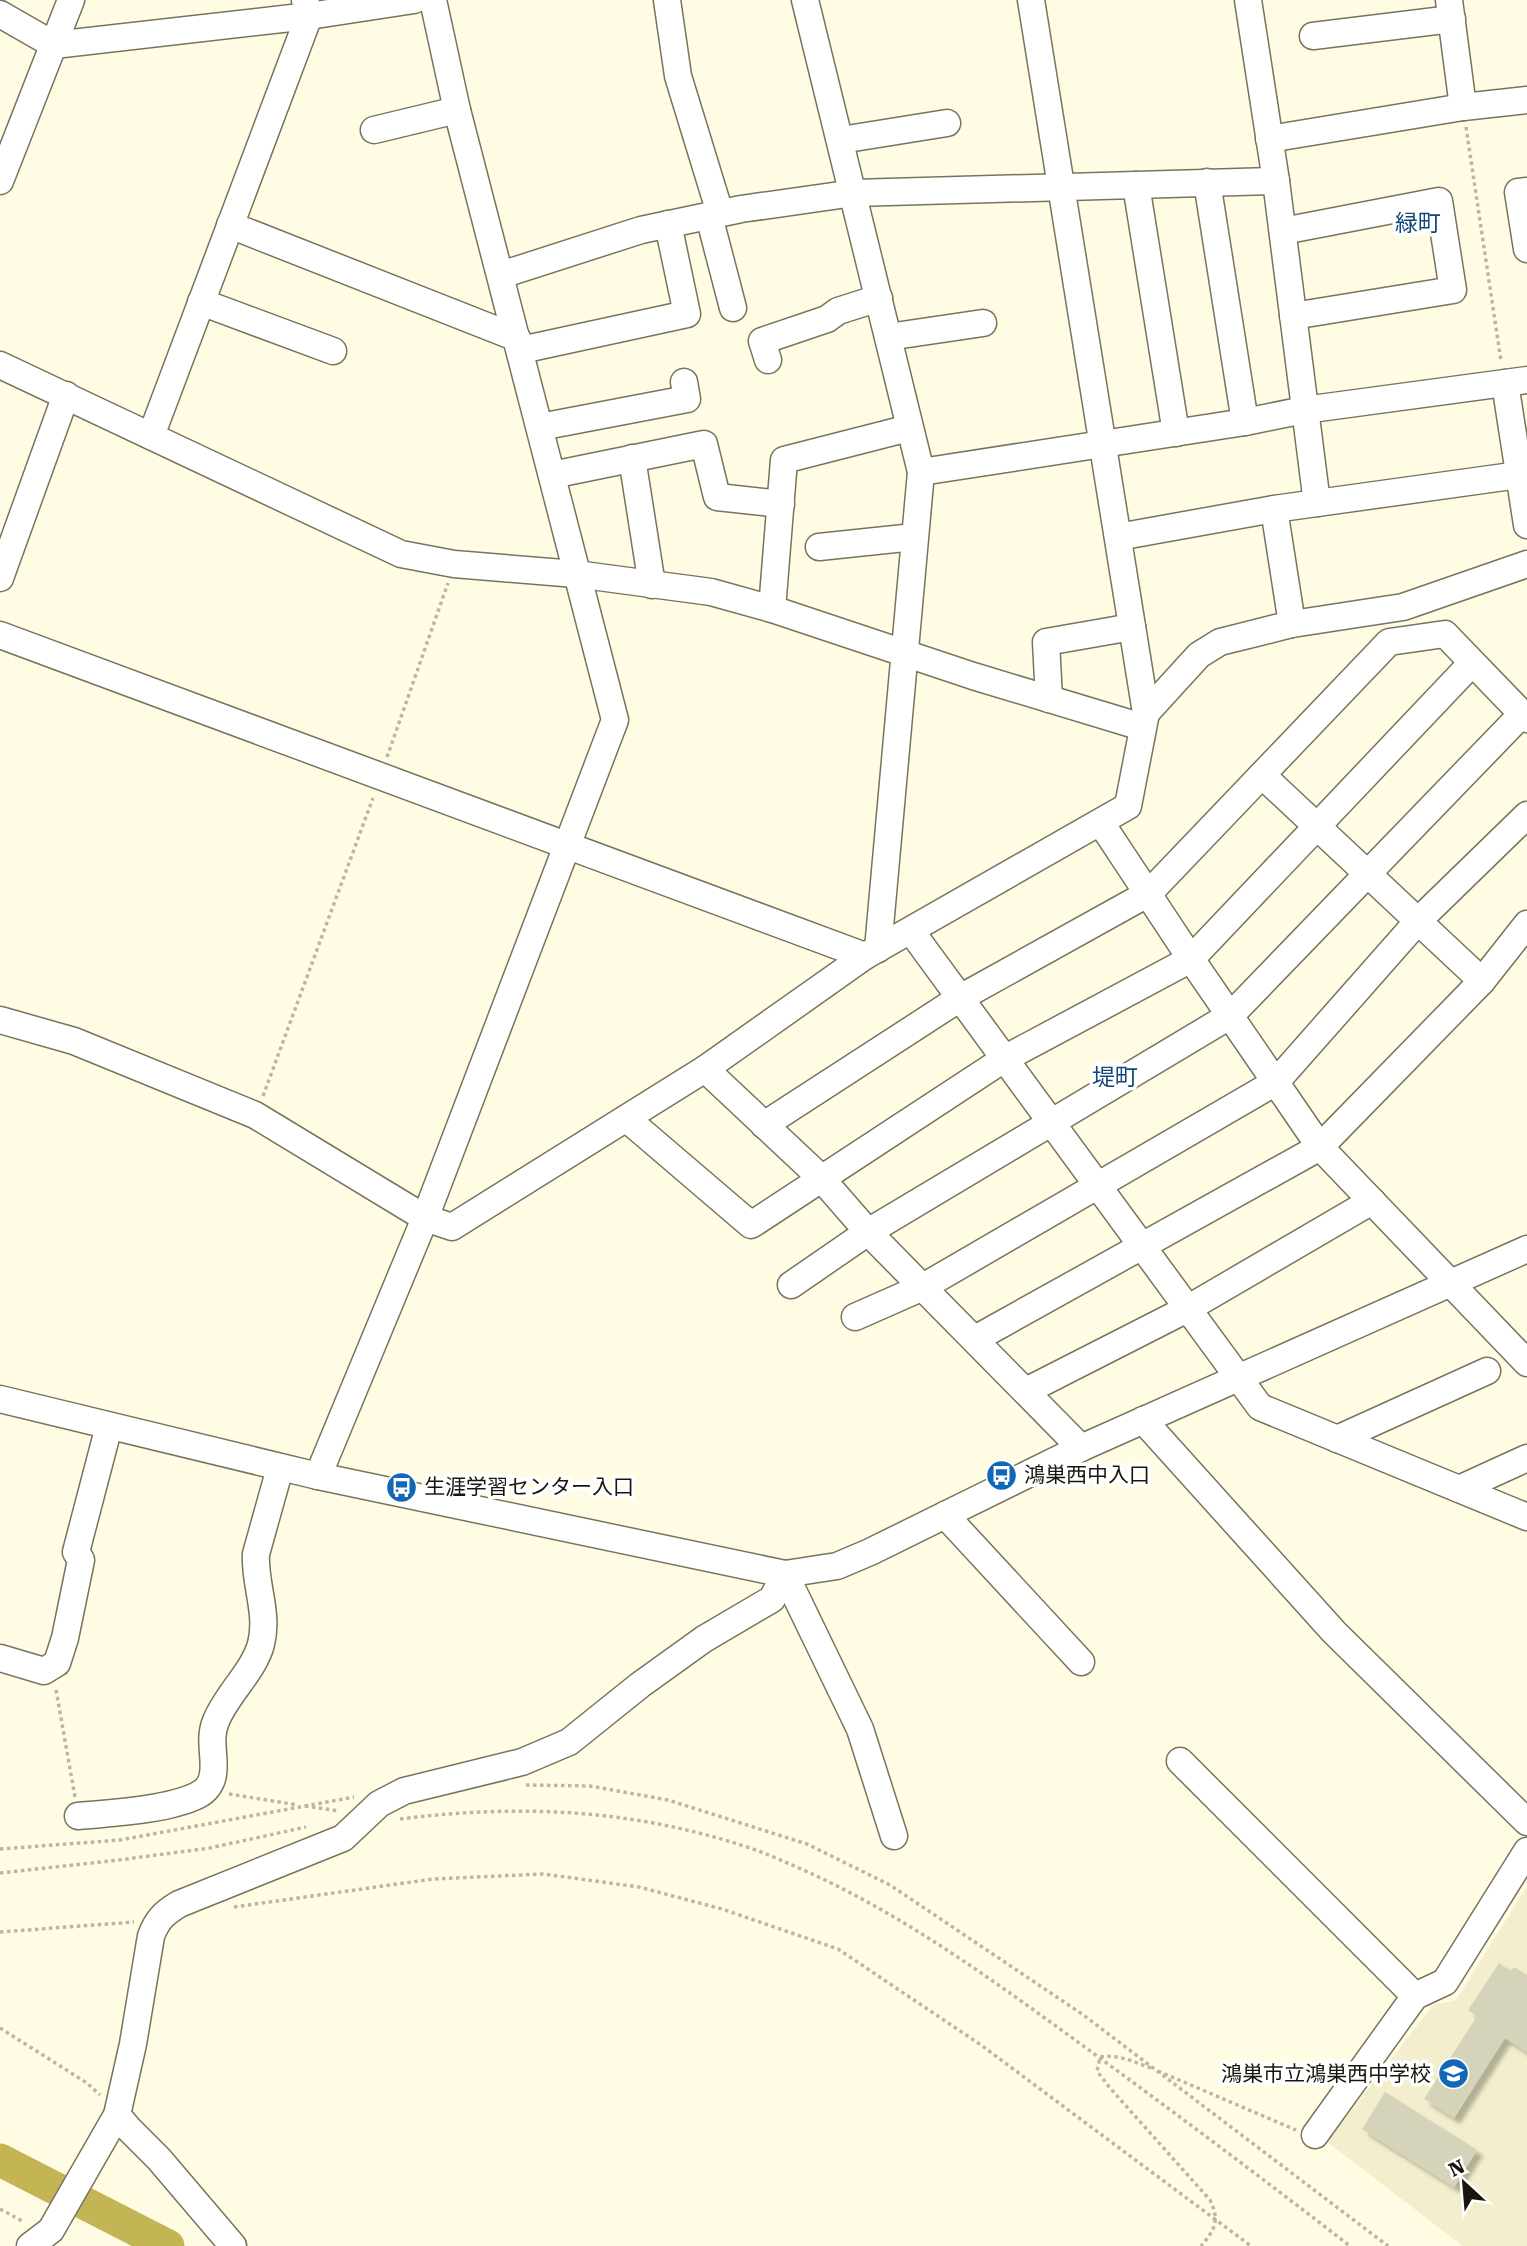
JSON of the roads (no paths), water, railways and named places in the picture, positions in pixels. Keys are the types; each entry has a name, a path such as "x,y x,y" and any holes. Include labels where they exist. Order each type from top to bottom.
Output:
{"street":[{"path":"0,181 71,0"},
{"path":"0,14 54,46 307,8 414,0"},
{"path":"318,1476 425,1218 615,720 457,110 433,0"},
{"path":"667,0 678,76 715,214 733,308"},
{"path":"805,0 921,472 905,653 871,953"},
{"path":"0,1020 74,1041 255,1115 425,1218 452,1227 705,1069 871,953 1128,806 1144,720 1104,445 1031,0"},
{"path":"1248,0 1283,231 1317,503"},
{"path":"150,436 230,225 307,8"},
{"path":"1313,37 1450,10 1463,107"},
{"path":"1269,139 1463,107 1527,100"},
{"path":"374,130 457,110"},
{"path":"841,140 947,123"},
{"path":"501,275 641,229 715,214 854,193 1276,181"},
{"path":"1207,182 1245,422"},
{"path":"1136,185 1175,433"},
{"path":"1527,191 1518,192 1527,248"},
{"path":"1283,231 1439,201 1453,290 1293,316"},
{"path":"230,225 519,344 687,314 668,224"},
{"path":"768,360 762,341 879,298"},
{"path":"201,303 332,351"},
{"path":"888,337 983,323"},
{"path":"0,365 401,554 454,564 576,574 711,592 772,609 1049,699 1144,720"},
{"path":"540,427 687,399 684,382"},
{"path":"921,472 1104,445 1304,410 1516,382 1519,475 1527,526"},
{"path":"0,578 66,395"},
{"path":"772,609 784,460 909,428"},
{"path":"552,475 704,444 717,497 781,504"},
{"path":"632,458 652,585"},
{"path":"1118,537 1274,509 1519,475"},
{"path":"1274,509 1292,624"},
{"path":"819,547 914,537"},
{"path":"1144,720 1199,655 1220,642 1292,624 1403,607 1527,564"},
{"path":"1049,699 1046,642 1132,627"},
{"path":"764,1125 960,998 1149,893 1389,642 1445,634 1525,716 1367,873 1231,1015 868,1232 791,1285"},
{"path":"0,635 566,844 871,953"},
{"path":"627,1119 751,1225 1004,1059 1191,959 1472,663"},
{"path":"1262,775 1482,981"},
{"path":"855,1317 923,1287 1276,1082 1418,921 1527,815"},
{"path":"1101,823 1320,1147 1527,1363"},
{"path":"975,1339 1320,1147 1482,981 1527,924"},
{"path":"911,931 1260,1407 1527,1517"},
{"path":"705,1069 821,1178 868,1232 1081,1448"},
{"path":"1026,1391 1187,1309 1372,1201"},
{"path":"0,1399 280,1468 785,1574 837,1566 1081,1448 1527,1249"},
{"path":"1337,1439 1488,1371"},
{"path":"1143,1420 1334,1632 1527,1822"},
{"path":"0,1658 44,1671 57,1663 65,1638 81,1560 76,1552 109,1426"},
{"path":"1459,1489 1527,1458"},
{"path":"78,1816 126,1812 178,1802 199,1795 208,1787 214,1774 211,1751 215,1723 261,1644 263,1619 255,1565 256,1554 280,1468"},
{"path":"945,1515 1081,1662"},
{"path":"41,2238 117,2115 133,2044 151,1936 156,1922 166,1912 178,1904 343,1838 359,1808 379,1804 404,1791 522,1762 569,1742 704,1639 772,1599 785,1574"},
{"path":"785,1574 860,1729 894,1836"},
{"path":"1180,1761 1415,1996"},
{"path":"1315,2135 1415,1996 1445,1982 1527,1851"},
{"path":"117,2115 159,2159 233,2246"}],"waterway":[{"path":"0,2160 168,2246"}],"place":[{"name":"鴻巣西中入口","path":"1001,1475"},
{"name":"生涯学習センター入口","path":"401,1487"},
{"name":"鴻巣市立鴻巣西中学校","path":"1454,2074"}],"district":[{"name":"緑町","path":"1418,223"},
{"name":"堤町","path":"1115,1077"}]}
